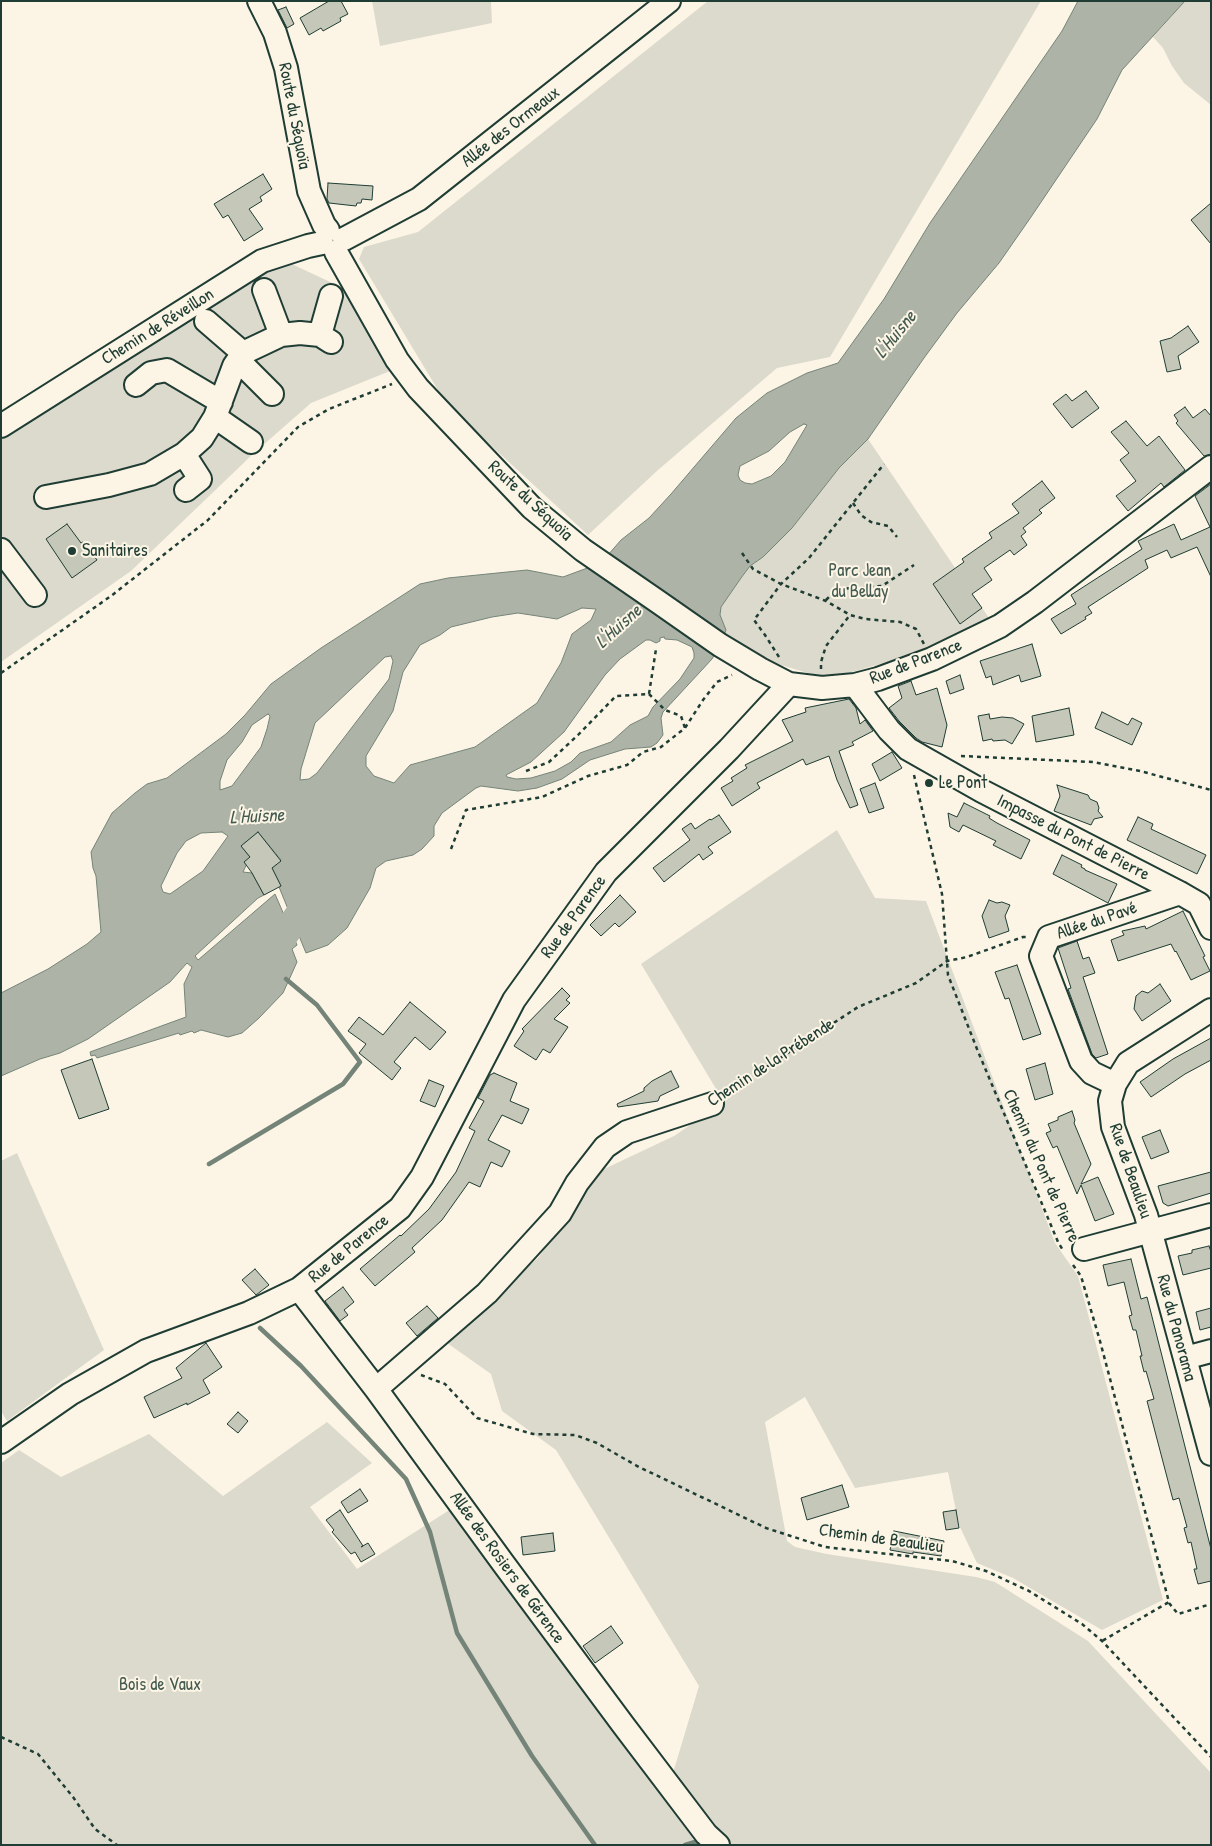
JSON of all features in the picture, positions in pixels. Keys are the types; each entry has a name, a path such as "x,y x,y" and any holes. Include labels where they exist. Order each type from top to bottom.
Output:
{"street":[{"name":"Route du Séquoïa","path":"259,1 275,32 286,68 309,191 324,225 398,360 410,377 434,405 532,508 583,550 720,644 774,676"},
{"name":"Allée des Ormeaux","path":"333,241 419,200 669,1"},
{"name":"Chemin de Réveillon","path":"1,426 262,261 308,246 333,241"},
{"path":"264,290 281,334"},
{"path":"46,497 109,485 150,474 184,454 202,438 218,409 234,366 241,356 281,334 300,333 326,338 330,296"},
{"path":"206,321 241,356 272,394"},
{"path":"136,385 151,373 167,370 218,409 250,442"},
{"path":"184,454 201,480"},
{"name":"Rue de Parence","path":"1,1442 70,1394 146,1351 248,1313 299,1289 400,1208 422,1177 514,1000 601,879 627,850 729,749 774,676 822,688 878,679 932,659 1000,626 1036,602 1211,467"},
{"path":"1,550 35,595"},
{"name":"Impasse du Pont de Pierre","path":"855,684 889,730 908,749 982,792 1180,893"},
{"path":"1180,893 1199,904 1211,928"},
{"name":"Allée du Pavé","path":"1115,1084 1092,1073 1080,1061 1041,956 1049,938 1180,893"},
{"name":"Rue de Beaulieu","path":"1150,1232 1146,1215 1113,1127 1110,1102 1115,1084 1128,1063 1211,1010"},
{"name":"Chemin de la Prébende","path":"376,1389 487,1293 560,1213 577,1183 605,1147 627,1132 712,1104"},
{"name":"Rue de Beaulieu","path":"1075,1256 1211,1215"},
{"name":"Rue du Panorama","path":"1150,1232 1211,1454"},
{"name":"Allée des Rosiers de Gérence","path":"299,1289 376,1389 612,1710 706,1834 718,1845"},
{"path":"1185,1358 1211,1351"}],"path":[{"path":"1,673 111,596 208,520 298,427 329,409 410,377"},
{"path":"774,676 780,660 766,635 754,620 781,584 808,558 884,464"},
{"path":"853,503 861,515 871,522 888,526 897,537"},
{"path":"742,554 753,569 781,584 826,601 850,615 866,619 900,622 916,629 932,659"},
{"path":"826,601 837,590 882,586 914,565"},
{"path":"822,688 821,662 826,646 850,615"},
{"path":"648,694 656,649"},
{"path":"451,849 466,810 542,797 588,776 627,764 643,752 661,747 685,728 717,682 734,674"},
{"path":"526,771 548,762 616,696 648,694 665,710 681,716 685,728"},
{"name":"Chemin du Pont de Pierre","path":"908,749 942,894 948,975 1058,1242 1075,1256 1100,1341 1169,1602"},
{"path":"960,756 1093,762 1140,771 1211,790"},
{"name":"Chemin de la Prébende","path":"712,1104 858,1007 916,983 947,961 967,957 1023,937 1049,938"},
{"name":"Chemin de Beaulieu","path":"401,1368 445,1384 477,1418 533,1434 576,1435 598,1443 637,1466 766,1528 825,1547 952,1561 986,1572 1028,1591 1082,1624 1102,1641 1211,1757"},
{"path":"1102,1641 1169,1602 1178,1614 1211,1604"},
{"path":"1,1738 38,1754 73,1797 95,1829 117,1845"}],"green space":[{"path":"372,1 491,1 492,23 380,46"},
{"path":"708,1 1041,1 830,357 777,368 658,470 588,535 447,405 359,259 364,247 418,232"},
{"path":"1185,1 1211,1 1211,105 1184,83 1172,66 1163,48 1153,37"},
{"path":"281,259 341,287 390,371 311,403 253,454 131,571 1,662 1,436"},
{"name":"Parc Jean du Bellay","path":"868,439 991,621 930,650 834,677 821,677 771,662 722,639 721,607 741,578 750,566 763,557 792,528 839,468"},
{"name":"Bois de Vaux","path":"837,830 875,898 926,901 1055,1243 1078,1276 1163,1600 1102,1630 1013,1578 977,1563 959,1525 948,1472 855,1488 805,1397 765,1422 787,1541 795,1547 827,1554 976,1577 995,1582 1088,1641 1211,1773 1211,1845 1,1845 1,1463 19,1450 61,1477 149,1434 223,1496 327,1422 372,1463 310,1507 357,1569 451,1509 667,1793 699,1686 556,1450 502,1411 491,1374 443,1340 538,1258 602,1170 674,1136 724,1102 641,964"},
{"path":"17,1153 104,1350 7,1421 1,1411 1,1161"}],"water":[{"name":"L'Huisne","path":"1078,1 1185,1 1122,70 1097,119 1031,217 999,263 957,313 868,439 839,468 792,528 763,557 750,566 741,578 721,607 720,615 726,630 720,645 712,659 663,712 661,718 663,735 657,743 651,747 625,749 590,760 562,779 537,788 518,791 481,786 476,788 442,813 434,826 434,836 422,849 413,855 386,861 376,868 370,888 347,928 328,945 306,953 279,887 281,886 272,868 281,860 258,832 241,846 250,857 243,872 252,873 264,895 258,898 195,956 198,960 275,894 297,945 292,949 297,962 283,993 259,1018 242,1033 228,1037 201,1030 194,1033 192,1031 180,1035 179,1033 97,1058 95,1055 91,1056 90,1052 186,1017 184,984 192,967 187,963 170,982 88,1039 60,1053 40,1059 1,1076 1,993 48,969 87,944 101,932 96,876 91,852 112,813 147,784 167,778 226,734 271,684 321,648 420,584 448,578 527,570 563,577 601,563 621,540 649,518 736,418 767,393 807,373 838,363 884,299 930,223 1062,31","holes":["804,424 807,425 785,462 771,476 752,484 740,480 738,475 740,466 769,451 790,432","582,608 596,609 591,620 572,634 561,663 537,703 475,747 410,765 394,783 374,776 366,766 366,756 393,711 403,672 420,645 451,627 518,613 557,619","664,637 665,639 677,640 692,647 694,658 680,679 653,707 648,716 630,725 611,742 580,753 571,762 555,771 531,778 516,779 507,777 506,775 531,762 564,732 605,675 620,659 646,640 656,643 660,641 660,638","391,656 393,661 389,679 317,773 309,779 300,780 301,769 315,723 385,657","268,714 270,716 261,747 232,786 220,790 220,781 227,760 242,742 252,725","222,832 228,836 203,871 170,894 163,892 161,886 177,853 186,841 201,833"]}],"building":[{"path":"329,1 341,1 348,14 340,18 341,21 323,31 321,28 309,35 300,18"},
{"path":"286,7 294,24 287,28 278,10"},
{"path":"263,174 272,189 260,197 262,201 249,209 263,229 244,241 228,215 223,218 214,204"},
{"path":"328,183 373,186 372,200 362,199 361,203 357,203 356,206 329,203 327,199"},
{"path":"1211,203 1211,244 1191,220"},
{"path":"1188,326 1199,342 1178,356 1181,369 1167,372 1160,341 1171,338"},
{"path":"1086,391 1099,408 1072,428 1053,404 1066,394 1072,401"},
{"path":"1185,407 1193,418 1205,409 1211,416 1211,454 1204,456 1176,423 1178,421 1174,415"},
{"path":"1126,421 1147,446 1159,436 1185,470 1164,487 1161,483 1128,511 1116,496 1136,481 1120,460 1129,453 1111,432"},
{"path":"1042,481 1055,498 1039,510 1042,513 1023,528 1026,532 1021,536 1027,545 1014,555 1010,550 984,568 992,580 972,594 982,608 960,624 933,584 964,562 962,559 992,538 989,533 1019,513 1012,504"},
{"path":"1211,484 1211,577 1197,547 1171,558 1167,550 1145,560 1148,568 1088,607 1092,613 1085,617 1086,619 1061,634 1051,619 1076,604 1071,595 1142,549 1138,541 1174,524 1181,540 1210,527 1195,496"},
{"name":"Sanitaires","path":"67,524 97,560 72,578 46,539"},
{"path":"1032,644 1041,676 1021,682 1019,675 993,685 991,676 986,678 980,661"},
{"path":"960,675 964,689 950,694 946,681"},
{"path":"911,681 916,695 937,688 947,725 942,747 922,742 916,738 889,708 902,698 898,686"},
{"path":"849,699 856,708 860,724 865,720 873,731 852,742 854,745 839,751 858,805 850,808 837,780 829,756 806,765 803,759 757,783 760,788 732,806 721,788 733,781 731,778 747,768 745,765 793,741 782,720 806,712 805,708"},
{"path":"1069,708 1074,735 1036,742 1032,716"},
{"path":"1102,712 1128,725 1132,718 1142,723 1132,745 1095,728"},
{"path":"989,714 990,719 1013,718 1024,724 1012,744 1005,740 993,741 992,739 983,741 978,716"},
{"path":"892,752 902,768 880,781 872,764"},
{"path":"875,783 884,808 869,813 860,789"},
{"path":"1057,785 1088,795 1090,799 1097,802 1098,811 1103,817 1094,819 1091,825 1054,811 1060,796"},
{"path":"964,803 1030,840 1021,859 993,845 996,841 963,825 959,832 950,827 948,813 957,817"},
{"path":"719,815 731,832 708,847 713,853 703,860 699,854 664,882 653,868 690,840 682,829 691,823 695,829"},
{"path":"1138,817 1153,824 1151,829 1206,855 1197,874 1127,840"},
{"path":"258,832 281,861 272,868 281,886 264,895 244,862 250,857 241,846"},
{"path":"1062,855 1082,865 1081,867 1085,870 1117,884 1108,903 1053,874"},
{"path":"620,895 636,912 619,927 615,923 601,936 590,925"},
{"path":"989,900 1010,905 1005,916 1009,931 989,938 982,916"},
{"path":"1183,911 1205,956 1203,957 1210,971 1191,980 1171,944 1118,961 1111,940 1124,935 1122,931 1145,926 1146,929"},
{"path":"1077,941 1083,959 1089,957 1095,973 1083,977 1108,1054 1096,1058 1092,1054 1068,989 1071,988 1058,948"},
{"path":"1017,965 1041,1034 1023,1040 1009,998 1005,999 995,972"},
{"path":"1160,984 1171,1001 1142,1021 1134,1009 1136,996 1142,991 1148,993"},
{"path":"562,988 570,996 566,1000 570,1003 554,1019 568,1027 550,1053 543,1049 536,1060 514,1046 524,1031 522,1029"},
{"path":"410,1002 446,1032 430,1050 415,1037 394,1062 401,1068 392,1080 359,1053 366,1044 348,1031 359,1017 383,1035"},
{"path":"1211,1038 1211,1060 1185,1074 1151,1097 1140,1082 1173,1059"},
{"path":"92,1059 109,1109 79,1119 61,1070"},
{"path":"1045,1063 1053,1094 1035,1100 1026,1069"},
{"path":"671,1071 679,1087 660,1096 658,1101 618,1107 617,1104 644,1091 644,1088 652,1081"},
{"path":"494,1073 517,1083 510,1101 529,1109 522,1124 502,1115 488,1140 510,1151 502,1167 491,1162 480,1187 469,1182 442,1220 412,1248 415,1252 375,1286 360,1269 401,1236 429,1209 456,1172 475,1131 469,1128 484,1101 478,1098 490,1075"},
{"path":"429,1080 444,1086 435,1107 420,1101"},
{"path":"1072,1111 1074,1123 1091,1164 1081,1184 1098,1177 1114,1214 1095,1221 1081,1185 1077,1194 1057,1146 1053,1148 1046,1133 1051,1131 1048,1124"},
{"path":"1160,1130 1169,1152 1151,1159 1142,1137"},
{"path":"1211,1172 1211,1193 1168,1206 1163,1203 1158,1186"},
{"path":"1209,1246 1211,1268 1183,1275 1178,1256"},
{"path":"1131,1259 1141,1299 1147,1297 1211,1549 1211,1581 1198,1584 1194,1569 1197,1569 1191,1542 1188,1543 1184,1528 1187,1527 1179,1498 1173,1500 1147,1401 1154,1399 1146,1371 1144,1372 1136,1330 1133,1330 1129,1316 1132,1315 1124,1282 1108,1286 1103,1265"},
{"path":"255,1269 269,1285 256,1295 242,1280"},
{"path":"343,1287 354,1302 344,1310 348,1315 340,1321 325,1301"},
{"path":"427,1306 438,1318 417,1336 406,1323"},
{"path":"1211,1308 1211,1327 1200,1330 1196,1312"},
{"path":"206,1343 222,1367 203,1380 210,1393 187,1405 187,1403 154,1418 144,1397 182,1378 176,1368"},
{"path":"238,1412 248,1421 238,1433 227,1424"},
{"path":"842,1485 849,1507 807,1520 801,1498"},
{"path":"360,1489 368,1501 348,1513 341,1502"},
{"path":"340,1510 363,1546 368,1543 375,1554 361,1562 355,1552 351,1554 332,1532 334,1530 326,1520"},
{"path":"956,1510 959,1528 946,1530 943,1512"},
{"path":"894,1531 944,1541 941,1556 890,1550"},
{"path":"553,1533 555,1551 523,1555 521,1537"},
{"path":"611,1626 623,1643 595,1663 583,1646"}],"waterway":[{"path":"265,954 272,952 316,891"},
{"path":"209,1164 343,1084 360,1062 317,1005 286,979"},
{"path":"260,1328 301,1366 406,1479 430,1532 457,1633 532,1756 595,1845"},
{"path":"685,1845 695,1842 697,1845"}],"place":[{"name":"Sanitaires","path":"72,551"},
{"name":"Le Pont","path":"929,783"}]}
